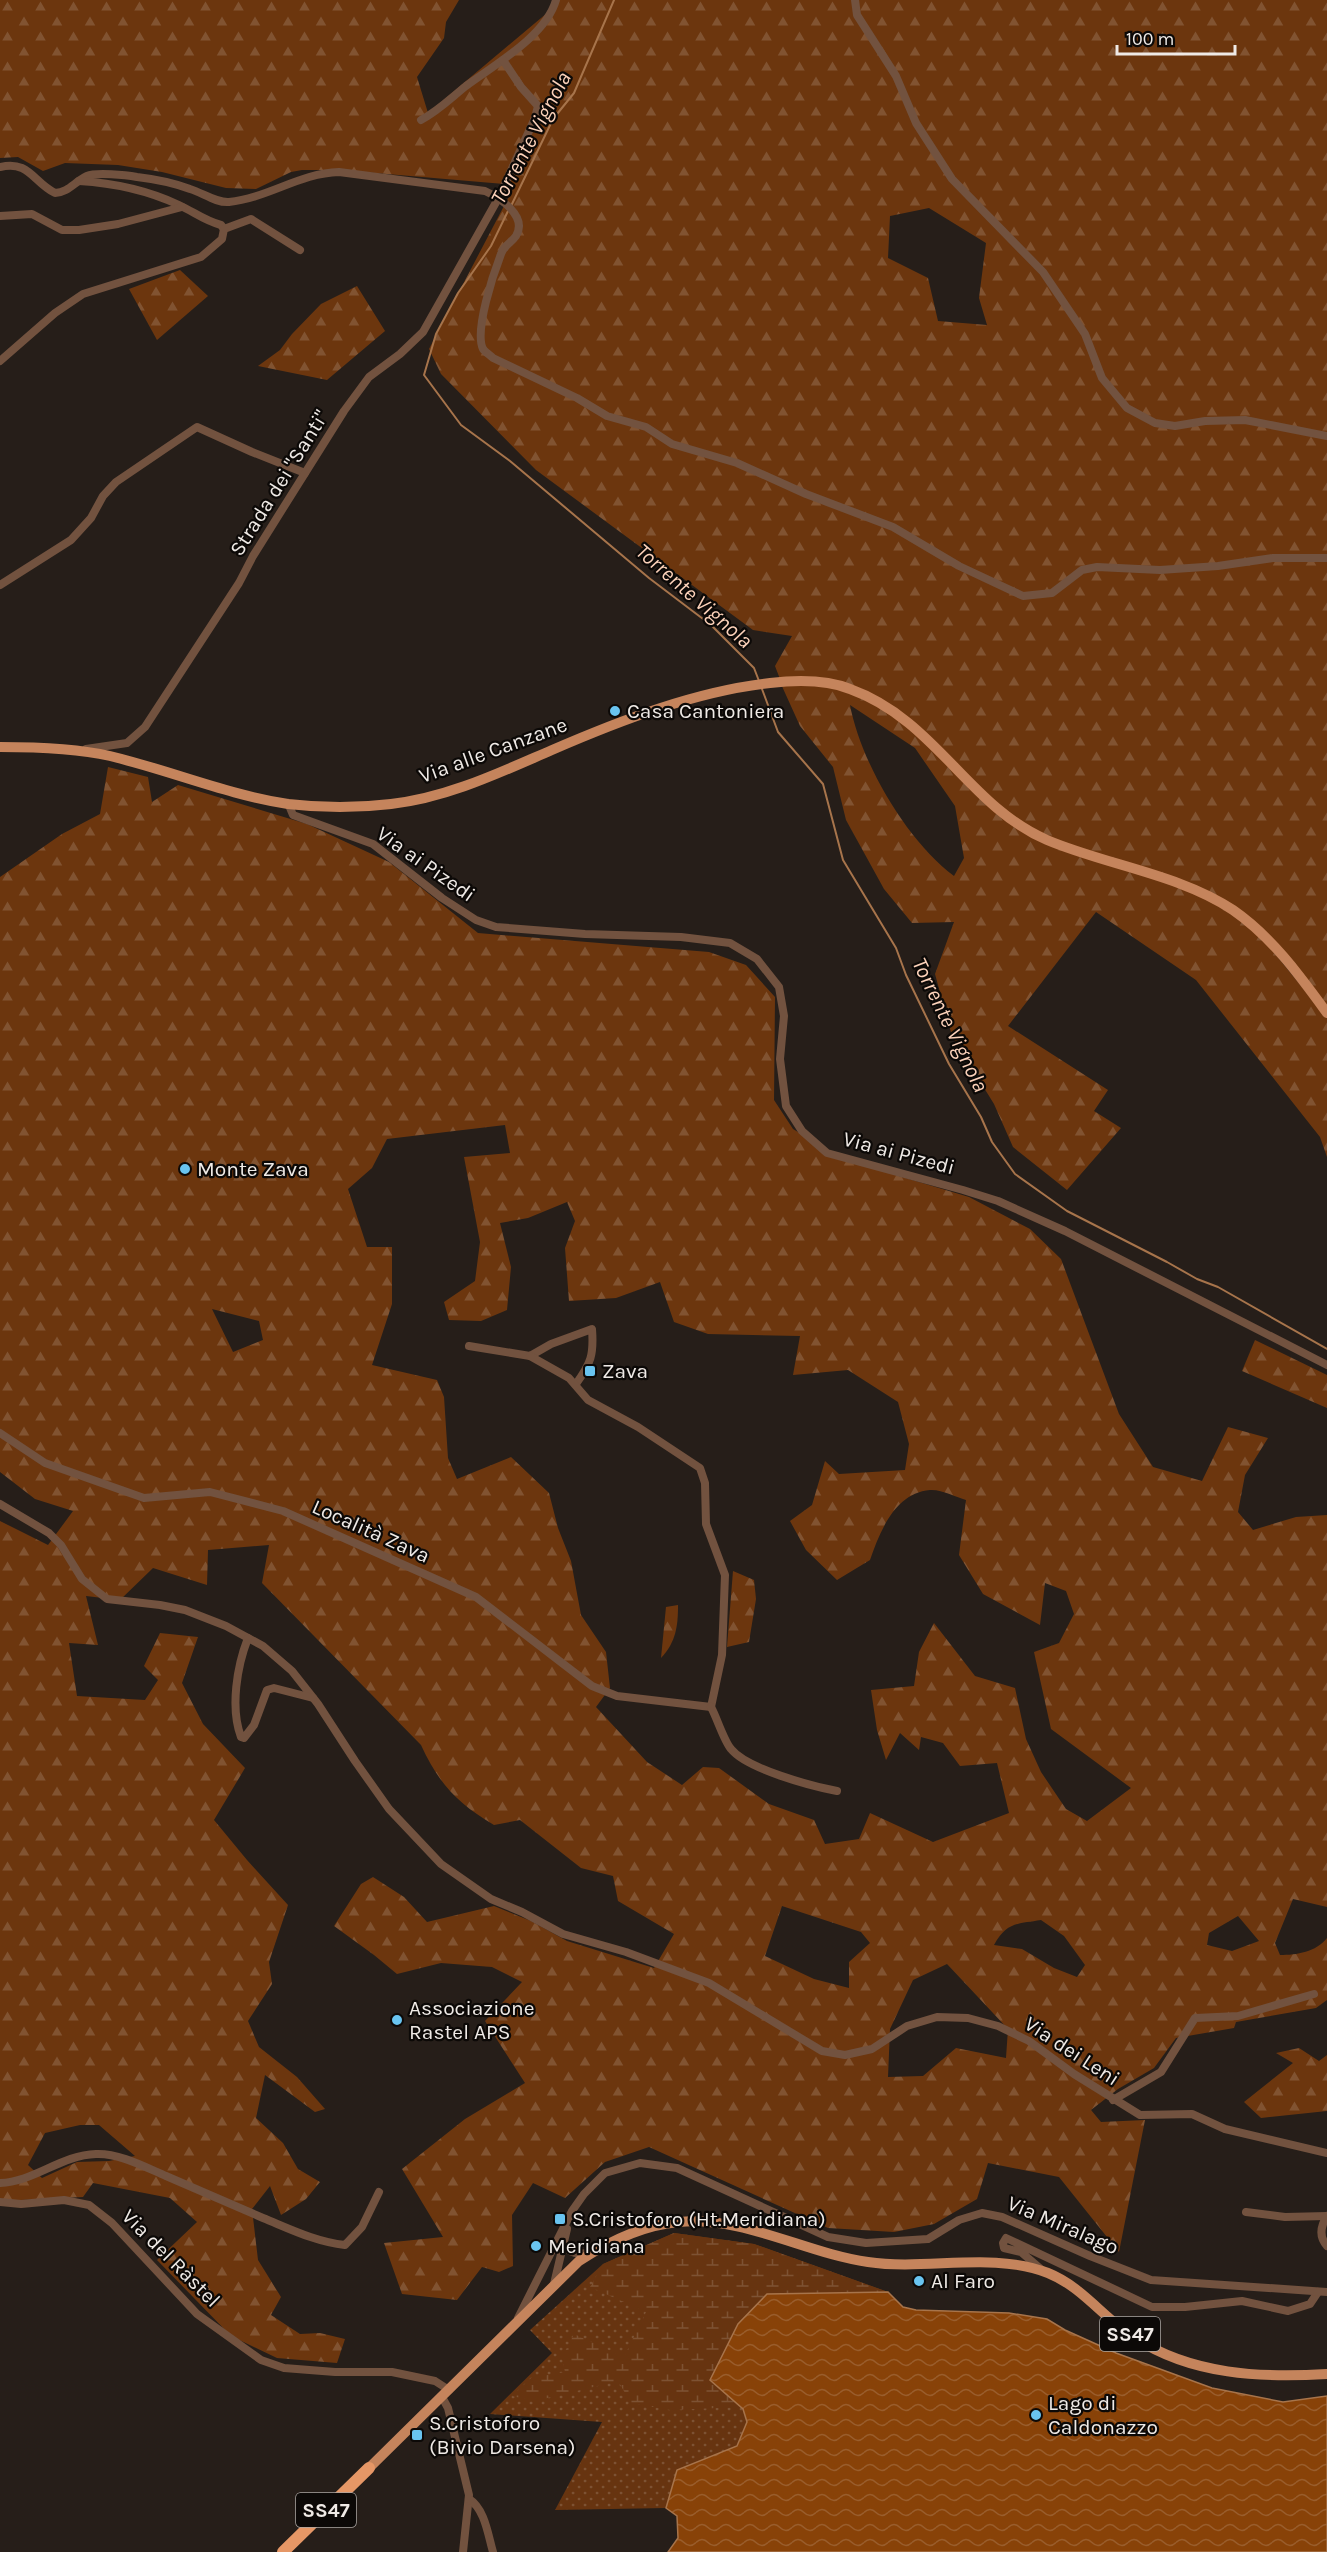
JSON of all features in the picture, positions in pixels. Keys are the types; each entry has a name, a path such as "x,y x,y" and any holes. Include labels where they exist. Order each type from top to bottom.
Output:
{"highway":[{"name":"SS47","path":"283,2552 369,2468"}],"main road":[{"name":"Via alle Canzane","path":"0,747 67,750 106,755 288,804 333,807 394,804 450,790 514,768 616,724 708,694 748,685 788,681 818,682 849,688 909,721 986,799 1015,823 1047,840 1204,894 1233,910 1259,931 1286,960 1327,1014"},
{"name":"SS47","path":"369,2468 553,2285 592,2253 620,2238 679,2222 711,2223 742,2228 824,2254 871,2263 1022,2266 1045,2272 1067,2283 1085,2295 1134,2338 1175,2359 1214,2369 1252,2375 1327,2374"}],"street":[{"path":"421,120 442,107 503,60 533,33 548,15 556,0"},
{"path":"855,0 857,15 896,76 916,123 952,179 1042,272 1085,334 1102,378 1127,408 1155,423 1175,426 1205,421 1245,420 1327,436"},
{"name":"Strada dei \"Santi\"","path":"67,750 127,743 145,727 239,583 305,473 369,377 400,354 423,332 502,199 536,118 538,106 521,87 503,60"},
{"path":"0,167 18,165 55,193 64,193 79,181 96,174 137,177 172,183 227,202 274,190 293,180 339,171 485,191 502,199 513,212 518,224 517,235 504,248 499,260 482,326 483,350 493,358 577,398 607,416 646,427 672,444 737,463 806,494 893,527 959,566 1023,596 1052,593 1082,570 1097,567 1160,570 1218,566 1273,558 1327,558"},
{"path":"79,181 114,183 182,207 204,220 221,225 224,229"},
{"path":"0,216 32,214 62,230 79,230 118,224 182,207"},
{"path":"224,229 251,219 300,250"},
{"path":"0,361 55,313 83,294 201,256 222,239 224,229"},
{"path":"0,585 71,540 91,519 103,496 116,483 197,427 305,473"},
{"name":"Via ai Pizedi","path":"288,804 293,815 373,844 442,898 476,920 496,927 730,943 757,959 779,987 784,1016 780,1059 786,1106 802,1131 827,1152 998,1201 1065,1231 1327,1365"},
{"path":"530,1356 551,1344 592,1329 591,1362 576,1384"},
{"path":"469,1346 530,1356 576,1384 588,1400 638,1427 700,1468 705,1483 706,1524 725,1575 722,1654 711,1707 730,1748 740,1756 771,1772 837,1791"},
{"name":"Località Zava","path":"0,1433 45,1463 144,1498 210,1492 283,1511 476,1597 592,1686 617,1696 711,1707"},
{"name":"Via dei Leni","path":"0,1504 49,1533 61,1545 82,1579 107,1599 160,1605 185,1611 226,1626 263,1646 292,1671 313,1698 389,1809 441,1864 491,1899 564,1934 626,1952 709,1983 808,2045 822,2051 844,2055 872,2049 907,2026 937,2017 968,2018 998,2026 1029,2041 1113,2100 1140,2115 1192,2114 1225,2129 1327,2153"},
{"path":"248,1638 239,1668 237,1692 237,1726 241,1737 244,1738 254,1725 267,1690 274,1688 313,1698"},
{"path":"1113,2100 1161,2072 1195,2018 1238,2016 1314,1994"},
{"path":"0,2183 20,2179 65,2160 97,2154 116,2157 294,2231 327,2243 345,2245 362,2227 379,2192"},
{"name":"Via Miralago","path":"572,2211 584,2194 605,2173 640,2163 677,2168 828,2237 867,2243 928,2239 959,2220 982,2213 1002,2217 1151,2280 1323,2292"},
{"name":"Via del Ràstel","path":"0,2202 21,2204 64,2200 89,2205 112,2223 197,2314 261,2360 284,2368 335,2372 392,2372 435,2381 445,2393"},
{"path":"542,2270 545,2282 553,2285 572,2211"},
{"path":"515,2324 572,2211"},
{"path":"1246,2212 1285,2217 1327,2216 1321,2230 1321,2238 1327,2246"},
{"path":"1045,2272 1021,2252 1004,2248 1002,2242 1006,2238 1152,2307 1185,2307 1242,2301 1288,2311 1311,2304 1323,2292"},
{"path":"563,2243 573,2253 592,2253"},
{"path":"445,2393 469,2499 463,2552"},
{"path":"469,2499 474,2502 482,2516 494,2552"}],"green space":[{"path":"0,0 459,0 446,22 444,38 417,77 428,113 553,8 553,0 1327,0 1327,1010 1234,908 1048,838 1017,821 987,797 933,739 850,686 780,679 775,666 792,636 753,630 536,470 441,374 429,349 515,185 340,170 302,170 291,172 256,189 226,188 162,172 118,165 65,163 43,171 18,157 0,158","holes":["929,208 986,243 979,298 987,325 938,321 928,278 888,258 890,216"]},
{"path":"180,270 208,296 157,340 129,289"},
{"path":"357,286 385,331 327,380 258,366 280,350 321,304"},
{"path":"781,684 818,684 849,691 908,723 1014,825 1203,896 1231,912 1258,933 1327,1018 1327,1157 1320,1137 1196,980 1096,912 1008,1026 1108,1090 1094,1111 1121,1128 1067,1190 1013,1147 994,1104 952,1036 935,974 954,922 912,923 884,889 846,820 833,767 800,726","holes":["850,705 915,748 955,806 964,858 954,876 919,843 888,799 864,751"]},
{"path":"108,767 148,777 152,802 178,785 307,824 389,862 478,933 709,952 746,965 775,997 774,1100 793,1129 842,1159 969,1197 1030,1229 1061,1259 1119,1414 1153,1467 1202,1481 1228,1427 1268,1438 1245,1475 1238,1512 1253,1530 1296,1517 1327,1515 1327,1907 1293,1899 1275,1943 1280,1955 1293,1954 1312,1950 1327,1938 1327,2000 1316,2008 1236,2022 1234,2028 1176,2038 1154,2068 1118,2089 1091,2110 1101,2122 1145,2120 1119,2252 1059,2177 988,2163 977,2199 934,2224 894,2232 828,2228 649,2147 605,2162 565,2198 533,2183 512,2215 513,2266 499,2272 482,2267 457,2300 402,2294 384,2243 443,2237 402,2169 465,2119 525,2083 485,2021 522,1982 492,1967 441,1963 397,1974 334,1926 361,1884 373,1877 404,1897 427,1922 494,1906 531,1921 567,1941 654,1968 674,1934 618,1901 613,1876 581,1868 520,1820 494,1825 459,1800 442,1782 421,1745 262,1583 269,1545 208,1550 207,1585 153,1568 120,1600 86,1596 98,1645 69,1643 77,1696 145,1700 158,1680 144,1666 160,1633 198,1637 182,1683 203,1724 245,1768 214,1820 288,1905 269,1962 272,1984 248,2021 259,2047 297,2077 325,2109 315,2112 265,2075 256,2118 283,2143 298,2169 320,2182 306,2199 281,2215 270,2186 252,2209 258,2260 281,2297 271,2315 300,2334 320,2333 345,2339 337,2363 277,2358 231,2336 157,2260 197,2222 170,2198 93,2183 83,2197 0,2201 0,1521 48,1545 73,1511 35,1499 0,1472 0,877 62,834 100,814","holes":["505,1125 510,1153 464,1157 480,1242 475,1281 444,1302 449,1320 481,1321 507,1310 511,1267 500,1223 528,1218 567,1202 575,1221 565,1248 569,1301 616,1298 660,1282 674,1322 708,1334 800,1336 793,1375 848,1370 898,1402 909,1444 905,1470 839,1474 825,1461 812,1505 790,1521 806,1550 837,1580 870,1560 884,1526 898,1506 907,1498 934,1490 966,1500 959,1555 983,1594 1040,1625 1045,1583 1066,1591 1074,1614 1059,1643 1034,1652 1051,1729 1131,1788 1087,1821 1066,1809 1041,1772 1026,1739 1015,1688 975,1676 934,1623 919,1652 914,1686 871,1690 877,1730 886,1760 900,1733 919,1750 921,1737 943,1743 960,1766 997,1763 1009,1813 933,1842 870,1813 859,1839 825,1844 814,1820 769,1804 719,1768 703,1767 682,1785 647,1762 596,1707 610,1688 606,1652 581,1615 571,1561 558,1528 549,1493 511,1457 457,1479 448,1458 444,1397 437,1380 372,1365 392,1304 392,1247 367,1247 348,1189 372,1168 387,1139","212,1309 259,1321 263,1340 233,1352","782,1906 861,1932 870,1943 849,1962 849,1988 814,1979 765,1956","1238,1916 1259,1941 1232,1951 1207,1945 1209,1933","1041,1920 1064,1936 1085,1965 1077,1977 1054,1968 1022,1949 994,1945 1008,1928 1025,1922","947,1964 1008,2029 1006,2058 956,2048 923,2076 888,2077 890,2029 913,1980","80,2125 99,2125 135,2156 109,2161 77,2162 42,2178 28,2165 45,2133"]},
{"path":"1255,1340 1327,1375 1327,1408 1242,1371"},
{"path":"733,1571 754,1580 756,1599 749,1642 727,1647"},
{"path":"678,1605 675,1633 670,1646 661,1658 666,1607"},
{"path":"1299,2048 1319,2061 1327,2055 1327,2111 1261,2118 1244,2102 1293,2063 1276,2053"},
{"path":"674,2233 754,2244 888,2292 767,2294 738,2324 710,2380 743,2409 747,2422 737,2446 677,2470 666,2508 555,2510 602,2422 490,2414 552,2353 530,2330 603,2264"},
{"path":"674,2233 754,2244 888,2292 767,2294 710,2380 741,2407 670,2410 631,2403 618,2381 535,2401 512,2396 531,2378 565,2372 562,2357 574,2334 624,2357 646,2312 590,2287 603,2264"}],"water":[{"name":"Lago di Caldonazzo","path":"888,2292 903,2307 916,2310 1009,2313 1047,2319 1065,2330 1116,2353 1212,2388 1283,2402 1327,2396 1327,2552 668,2552 678,2538 677,2516 666,2508 677,2470 737,2446 747,2422 743,2409 710,2380 738,2324 767,2294"}],"waterway":[{"name":"Torrente Vignola","path":"511,206 553,119 574,93 614,0"},
{"name":"Torrente Vignola","path":"508,211 491,246 458,293 436,334 424,375 461,425 510,461 649,578 711,625 754,668 759,681"},
{"name":"Torrente Vignola","path":"762,689 778,732 823,784 843,860 896,948 906,975 949,1064 981,1117 992,1142 1015,1174 1067,1211 1197,1279 1218,1287 1327,1349"}],"place":[{"name":"Casa Cantoniera","path":"615,711"},
{"name":"Monte Zava","path":"185,1169"},
{"name":"Zava","path":"590,1371"},
{"name":"Associazione Rastel APS","path":"397,2020"},
{"name":"S.Cristoforo (Ht.Meridiana)","path":"560,2219"},
{"name":"Meridiana","path":"536,2246"},
{"name":"Al Faro","path":"919,2281"},
{"name":"Lago di Caldonazzo","path":"1036,2415"},
{"name":"S.Cristoforo (Bivio Darsena)","path":"417,2435"}]}
